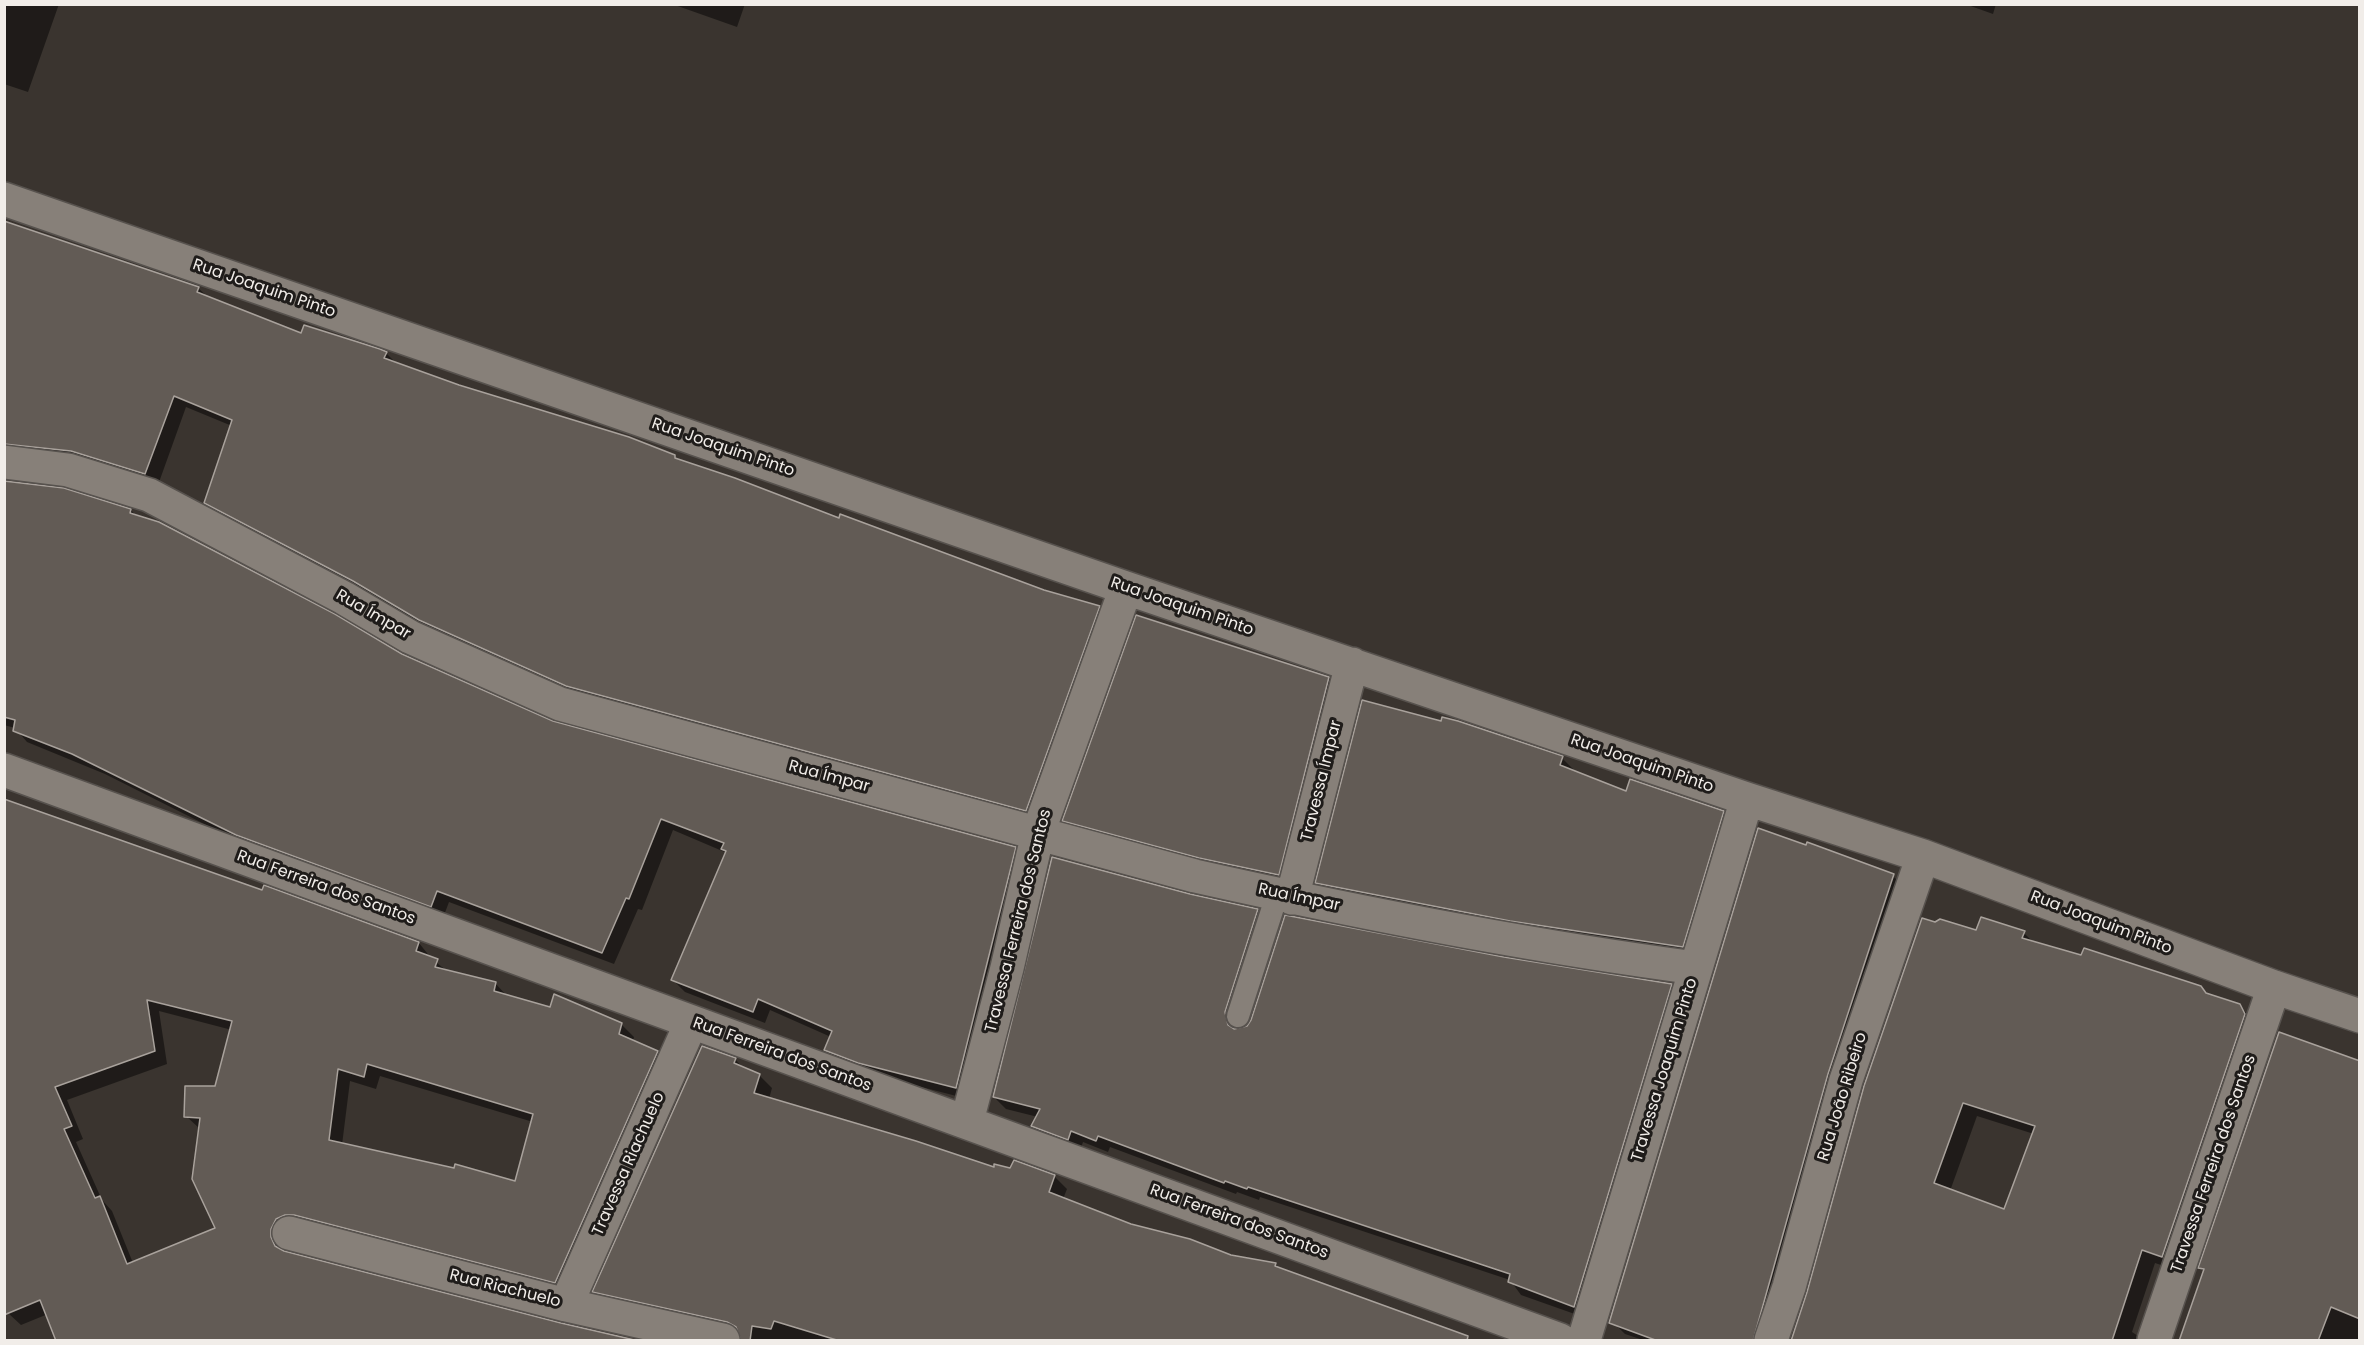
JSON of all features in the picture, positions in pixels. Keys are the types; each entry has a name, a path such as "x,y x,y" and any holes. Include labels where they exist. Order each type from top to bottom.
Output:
{"street":[{"name":"Rua Joaquim Pinto","path":"4,199 1125,588 1747,800 1923,856 2274,987 2360,1016"},
{"name":"Rua Ímpar","path":"4,462 68,470 149,495 344,598 411,637 560,704 1194,876 1285,896 1620,958 1696,968"},
{"name":"Travessa Ferreira dos Santos","path":"967,1121 1007,968 1038,833 1125,588"},
{"name":"Travessa Ímpar","path":"1285,896 1352,664"},
{"name":"Rua Ferreira dos Santos","path":"4,770 691,1023 967,1121 1560,1341"},
{"name":"Travessa Joaquim Pinto","path":"1584,1341 1747,800"},
{"name":"Rua João Ribeiro","path":"1771,1341 1789,1287 1846,1080 1923,856"},
{"name":"Travessa Ferreira dos Santos","path":"2154,1341 2274,987"},
{"name":"Travessa Riachuelo","path":"566,1305 691,1023"},
{"name":"Rua Riachuelo","path":"289,1233 566,1305 723,1341"}],"lane":[{"path":"1238,1016 1285,896"}],"building":[{"path":"4,221 199,287 197,292 301,333 304,325 380,349 387,352 384,358 459,385 629,437 675,455 675,458 735,478 839,518 840,514 1044,590 1100,606 1026,811 566,686 419,620 353,581 204,503 232,420 174,396 145,474 71,451 4,444"},
{"path":"4,481 64,488 131,509 130,513 159,522 335,614 402,654 553,721 1016,847 956,1088 858,1063 824,1050 832,1031 758,999 753,1012 671,980 726,851 721,849 724,843 661,819 629,899 626,898 602,953 437,891 431,907 236,835 72,754 13,731 15,720 4,717"},
{"path":"1136,615 1329,677 1279,875 1199,858 1062,821"},
{"path":"1362,700 1441,721 1442,717 1458,721 1563,756 1560,765 1626,791 1630,779 1724,811 1683,947 1510,921 1315,883"},
{"path":"4,799 262,890 264,885 419,942 416,951 438,959 435,967 496,982 494,991 550,1007 554,994 622,1023 619,1034 658,1051 555,1283 294,1215 285,1215 276,1219 271,1229 271,1237 275,1246 284,1251 639,1341 56,1341 40,1300 4,1315","holes":["147,1000 232,1021 215,1086 185,1086 184,1117 200,1118 192,1179 215,1228 127,1264 100,1196 95,1198 64,1129 72,1126 55,1087 155,1051","367,1064 533,1114 515,1181 455,1164 454,1168 329,1140 338,1069 364,1077"]},
{"path":"1758,828 1806,845 1807,842 1894,874 1828,1074 1753,1341 1658,1341 1609,1323"},
{"path":"1052,857 1190,894 1258,909 1225,1012 1228,1025 1234,1029 1247,1026 1251,1020 1285,915 1504,957 1672,984 1574,1307 1508,1282 1510,1274 1248,1187 1247,1189 1225,1181 1224,1183 1098,1136 1096,1141 1071,1131 1068,1140 1031,1126 1040,1109 993,1097"},
{"path":"1981,917 2025,931 2022,938 2081,955 2084,948 2201,986 2206,993 2240,1004 2245,1014 2162,1257 2142,1250 2112,1341 1791,1341 1807,1292 1864,1086 1922,918 1935,922 1940,919 1976,930","holes":["1963,1103 2035,1126 2004,1209 1934,1183"]},
{"path":"2279,1032 2360,1061 2360,1319 2331,1307 2318,1341 2179,1341 2204,1269 2198,1268"},
{"path":"702,1046 736,1058 734,1063 760,1074 754,1093 916,1141 994,1167 994,1164 1010,1168 1014,1160 1055,1175 1049,1192 1131,1224 1190,1239 1231,1255 1276,1263 1275,1266 1468,1336 1467,1341 840,1341 774,1321 771,1329 752,1326 750,1341 741,1341 736,1327 727,1322 592,1292"}]}
